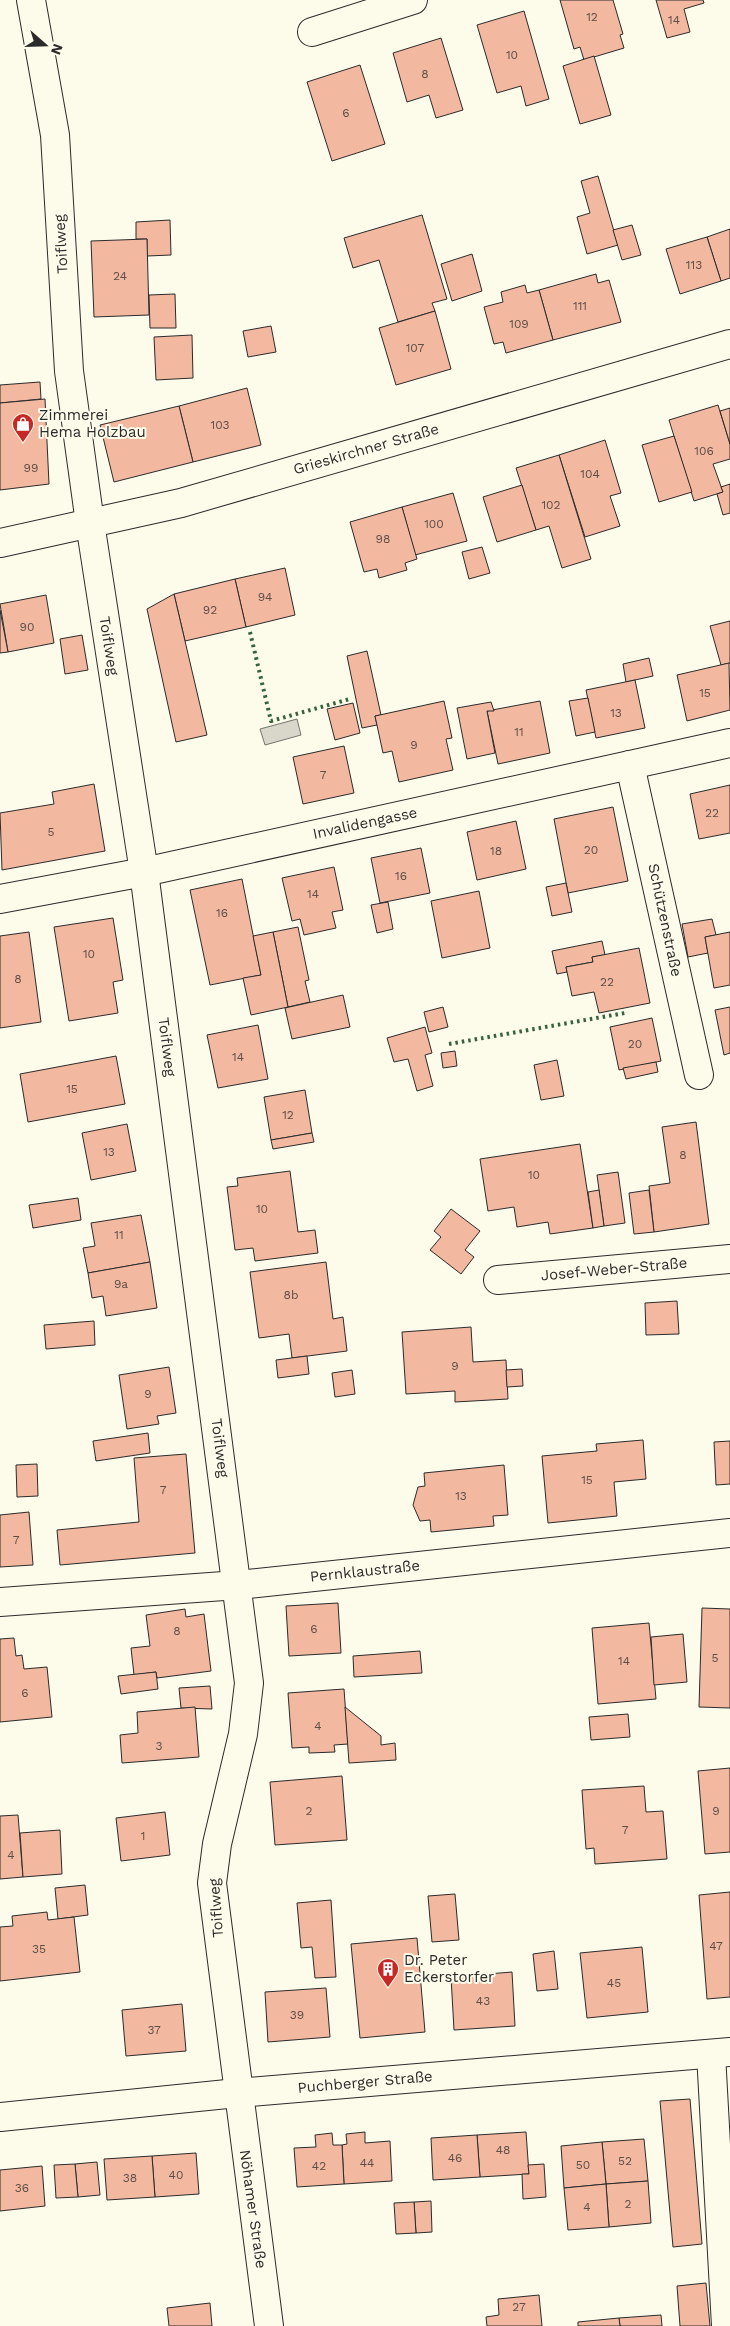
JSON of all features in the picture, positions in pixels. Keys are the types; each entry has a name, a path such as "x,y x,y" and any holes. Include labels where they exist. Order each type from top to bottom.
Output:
{"street":[{"name":"Toiflweg","path":"31,0 55,135 69,371 90,522 144,872 238,1585 249,1683 243,1734 217,1844 212,1883 237,2093"},
{"path":"312,32 413,0"},
{"name":"Grieskirchner Straße","path":"0,544 90,522 181,503 730,344"},
{"name":"Invalidengasse","path":"0,899 144,872 730,743"},
{"name":"Schützenstraße","path":"630,765 699,1075"},
{"name":"Josef-Weber-Straße","path":"498,1280 730,1259"},
{"name":"Pernklaustraße","path":"0,1602 238,1585 730,1533"},
{"path":"721,2053 727,2265 726,2326"},
{"name":"Puchberger Straße","path":"0,2117 237,2093 721,2053"},
{"name":"Nöhamer Straße","path":"237,2093 269,2326"}],"shaded area":[{"path":"297,719 301,735 265,745 260,729"}],"building":[{"path":"560,0 613,0 623,34 620,35 624,48 584,60 580,47 574,49"},
{"path":"656,0 703,0 704,3 684,9 690,32 667,38"},
{"path":"524,11 549,99 526,106 521,86 497,93 477,25"},
{"path":"441,38 463,110 436,118 429,95 407,102 393,53"},
{"path":"594,56 611,115 580,124 563,66"},
{"path":"360,65 385,144 332,161 307,82"},
{"path":"598,176 618,245 587,254 577,217 590,213 581,181"},
{"path":"422,215 447,299 432,303 435,311 398,322 379,260 353,268 344,238"},
{"path":"170,220 171,255 147,256 147,239 136,239 136,222"},
{"path":"632,225 641,255 622,260 613,230"},
{"path":"730,229 730,278 721,281 707,237"},
{"path":"707,237 721,281 680,294 666,249"},
{"path":"147,239 149,315 94,317 91,241"},
{"path":"472,254 482,291 452,301 441,264"},
{"path":"596,274 598,283 609,280 621,322 553,340 539,290"},
{"path":"525,285 527,293 539,290 553,340 506,353 503,342 494,344 484,307 503,302 501,292"},
{"path":"175,294 176,328 150,328 149,295"},
{"path":"435,311 451,369 396,385 379,328"},
{"path":"271,326 276,352 248,357 243,331"},
{"path":"192,335 193,378 156,380 154,337"},
{"path":"40,382 41,399 0,403 0,385"},
{"path":"247,388 261,445 193,462 179,406"},
{"name":"Zimmerei Hema Holzbau","path":"45,399 49,484 0,490 0,403"},
{"path":"718,405 730,444 730,459 713,464 723,492 694,501 669,420"},
{"path":"179,406 193,462 114,482 100,425"},
{"path":"730,408 730,444 720,411"},
{"path":"674,436 692,492 659,502 642,445"},
{"path":"605,440 621,493 610,496 620,526 585,537 559,455"},
{"path":"559,455 591,559 562,568 549,526 536,530 516,468"},
{"path":"730,484 730,513 723,515 717,494 723,492 721,487"},
{"path":"522,485 536,530 497,542 483,497"},
{"path":"453,493 467,541 415,555 402,507"},
{"path":"402,507 417,559 405,563 407,570 379,578 377,569 364,572 350,522"},
{"path":"482,547 490,573 469,579 462,552"},
{"path":"285,568 295,615 246,627 235,579"},
{"path":"235,579 246,627 185,641 174,594"},
{"path":"174,594 207,735 176,742 147,609"},
{"path":"46,595 54,643 8,652 0,604"},
{"path":"0,610 8,652 0,653"},
{"path":"730,621 730,663 721,665 710,626"},
{"path":"82,635 88,670 65,674 60,639"},
{"path":"367,651 381,715 375,716 377,725 362,728 347,656"},
{"path":"649,658 653,676 626,682 623,664"},
{"path":"729,663 730,710 687,721 677,675"},
{"path":"635,680 645,728 596,738 586,690"},
{"path":"588,698 595,732 576,736 569,701"},
{"path":"444,701 452,738 446,739 453,770 399,782 392,751 383,753 375,716"},
{"path":"540,701 550,753 498,764 487,711"},
{"path":"491,702 494,711 487,711 495,753 467,759 457,708"},
{"path":"353,703 360,733 335,740 327,709"},
{"path":"344,746 354,793 303,804 293,757"},
{"path":"94,784 105,851 2,870 0,813 54,804 52,792"},
{"path":"730,785 730,833 699,839 690,794"},
{"path":"613,807 628,881 568,893 554,819"},
{"path":"516,821 526,869 477,880 467,832"},
{"path":"421,848 430,893 380,903 371,858"},
{"path":"334,867 343,910 332,912 336,928 304,935 300,919 292,921 282,878"},
{"path":"242,879 261,975 210,985 190,890"},
{"path":"566,883 572,912 552,916 546,887"},
{"path":"479,891 490,948 442,958 431,901"},
{"path":"388,902 393,929 377,933 371,905"},
{"path":"113,918 123,980 113,982 118,1013 69,1021 54,927"},
{"path":"712,919 716,935 705,937 708,953 688,957 682,924"},
{"path":"298,927 309,980 305,981 310,1002 288,1007 273,932"},
{"path":"29,932 41,1022 0,1028 0,936"},
{"path":"273,932 288,1007 251,1015 243,978 261,975 253,936"},
{"path":"730,932 730,985 714,988 705,937"},
{"path":"602,941 605,955 592,957 593,962 566,967 567,972 557,974 552,951"},
{"path":"639,948 650,1003 599,1013 594,992 572,996 566,967 593,962 592,957"},
{"path":"343,995 350,1027 292,1039 285,1008"},
{"path":"443,1007 448,1027 429,1032 424,1012"},
{"path":"730,1007 730,1053 724,1055 715,1010"},
{"path":"652,1018 661,1061 619,1070 610,1027"},
{"path":"258,1025 268,1079 218,1088 207,1035"},
{"path":"425,1027 432,1053 425,1055 433,1086 417,1091 408,1059 394,1062 387,1038"},
{"path":"455,1051 457,1066 443,1068 441,1053"},
{"path":"116,1056 125,1104 28,1122 20,1074"},
{"path":"557,1060 564,1096 541,1100 534,1065"},
{"path":"656,1062 658,1072 626,1079 623,1068"},
{"path":"305,1090 312,1133 271,1140 264,1097"},
{"path":"696,1122 709,1224 654,1232 649,1186 670,1183 662,1127"},
{"path":"127,1124 136,1171 91,1180 82,1133"},
{"path":"312,1133 314,1142 273,1149 271,1140"},
{"path":"580,1144 593,1228 550,1234 548,1222 517,1227 514,1207 488,1211 480,1159"},
{"path":"290,1171 298,1232 315,1230 318,1253 255,1261 253,1248 235,1250 227,1187 238,1186 237,1178"},
{"path":"618,1172 625,1223 604,1226 597,1175"},
{"path":"599,1190 604,1226 593,1228 588,1192"},
{"path":"649,1190 654,1232 634,1234 629,1193"},
{"path":"78,1198 81,1220 33,1228 29,1205"},
{"path":"451,1209 480,1231 465,1250 474,1257 461,1274 430,1250 441,1237 434,1231"},
{"path":"141,1215 150,1262 88,1273 83,1248 95,1246 91,1223"},
{"path":"150,1262 157,1308 106,1316 103,1296 92,1298 88,1273"},
{"path":"326,1262 333,1319 343,1317 347,1351 292,1358 289,1334 259,1338 250,1272"},
{"path":"677,1301 679,1334 646,1335 645,1303"},
{"path":"94,1321 95,1345 46,1349 44,1325"},
{"path":"471,1327 473,1362 506,1360 508,1399 455,1402 455,1391 406,1394 402,1332"},
{"path":"307,1356 309,1374 278,1378 276,1360"},
{"path":"169,1367 176,1413 157,1416 159,1424 127,1429 119,1375"},
{"path":"522,1369 523,1386 507,1387 506,1370"},
{"path":"352,1370 355,1394 335,1397 332,1373"},
{"path":"148,1433 150,1453 96,1461 93,1441"},
{"path":"643,1440 646,1479 614,1482 617,1516 548,1523 542,1456 597,1451 596,1444"},
{"path":"730,1441 730,1484 716,1485 714,1442"},
{"path":"186,1454 195,1553 60,1565 57,1530 139,1522 134,1458"},
{"path":"37,1464 38,1496 17,1497 16,1465"},
{"path":"504,1465 508,1515 493,1516 494,1526 431,1532 430,1520 420,1521 413,1505 418,1487 425,1486 424,1473"},
{"path":"29,1512 33,1565 0,1567 0,1515"},
{"path":"338,1603 341,1653 289,1656 286,1606"},
{"path":"702,1608 730,1609 730,1708 699,1707"},
{"path":"185,1609 186,1617 204,1614 211,1671 157,1678 156,1672 134,1675 131,1648 150,1646 146,1615"},
{"path":"649,1623 656,1699 598,1704 592,1628"},
{"path":"683,1634 687,1682 654,1685 651,1637"},
{"path":"14,1638 16,1656 22,1655 24,1669 47,1667 52,1717 0,1722 0,1639"},
{"path":"420,1651 422,1673 354,1677 353,1656"},
{"path":"156,1672 158,1689 121,1694 118,1676"},
{"path":"210,1686 212,1709 181,1708 179,1688"},
{"path":"344,1689 348,1744 334,1745 335,1752 309,1753 309,1747 292,1748 288,1693"},
{"path":"195,1707 199,1757 122,1763 120,1735 138,1733 137,1712"},
{"path":"345,1707 381,1736 381,1745 395,1743 396,1760 349,1763"},
{"path":"628,1714 630,1737 591,1740 589,1717"},
{"path":"730,1768 730,1852 705,1854 698,1771"},
{"path":"342,1776 347,1840 275,1845 270,1782"},
{"path":"644,1786 646,1812 663,1811 667,1859 595,1864 594,1848 586,1849 582,1790"},
{"path":"165,1812 170,1855 121,1861 116,1818"},
{"path":"18,1815 23,1877 0,1879 0,1816"},
{"path":"60,1830 62,1874 23,1877 20,1833"},
{"path":"85,1885 88,1915 58,1919 55,1888"},
{"path":"730,1892 730,1997 707,1999 699,1895"},
{"path":"455,1894 459,1940 432,1942 428,1896"},
{"path":"331,1900 336,1977 315,1978 312,1947 301,1948 297,1903"},
{"path":"47,1912 48,1920 74,1917 80,1972 0,1981 0,1927 13,1926 12,1916"},
{"name":"Dr. Peter Eckerstorfer","path":"417,1938 425,2032 360,2038 351,1944"},
{"path":"642,1947 648,2012 587,2018 580,1953"},
{"path":"554,1951 558,1989 537,1991 533,1954"},
{"path":"512,1972 515,2026 454,2030 451,1977"},
{"path":"326,1988 330,2037 268,2042 265,1992"},
{"path":"182,2004 186,2051 126,2056 122,2010"},
{"path":"690,2099 702,2244 673,2247 660,2101"},
{"path":"365,2132 365,2143 390,2141 392,2181 344,2184 342,2145 347,2144 346,2134"},
{"path":"526,2132 529,2174 480,2177 477,2135"},
{"path":"332,2133 333,2145 342,2145 344,2184 297,2187 294,2148 316,2147 315,2135"},
{"path":"477,2135 480,2177 433,2180 431,2138"},
{"path":"644,2139 648,2181 606,2184 602,2142"},
{"path":"602,2142 606,2184 564,2188 561,2146"},
{"path":"196,2153 199,2194 155,2197 152,2156"},
{"path":"152,2156 155,2197 107,2200 104,2159"},
{"path":"97,2162 100,2195 78,2197 75,2164"},
{"path":"75,2164 78,2197 56,2198 54,2165"},
{"path":"544,2164 546,2197 523,2199 522,2174 529,2174 528,2165"},
{"path":"42,2166 45,2206 0,2211 0,2170"},
{"path":"648,2181 651,2223 609,2227 606,2184"},
{"path":"606,2184 609,2227 568,2230 564,2188"},
{"path":"431,2201 432,2232 416,2233 414,2202"},
{"path":"414,2202 416,2233 396,2234 394,2203"},
{"path":"706,2283 710,2326 680,2326 677,2286"},
{"path":"539,2295 542,2326 487,2326 486,2317 499,2315 498,2299"},
{"path":"210,2303 212,2326 169,2326 167,2308"},
{"path":"661,2315 662,2326 620,2326 619,2318"},
{"path":"619,2318 620,2326 578,2326 578,2322"}],"hedge":[{"path":"250,632 271,721 350,699"},
{"path":"449,1044 625,1013"}],"place":[{"name":"Zimmerei Hema Holzbau","path":"23,443"},
{"name":"Dr. Peter Eckerstorfer","path":"388,1988"}]}
